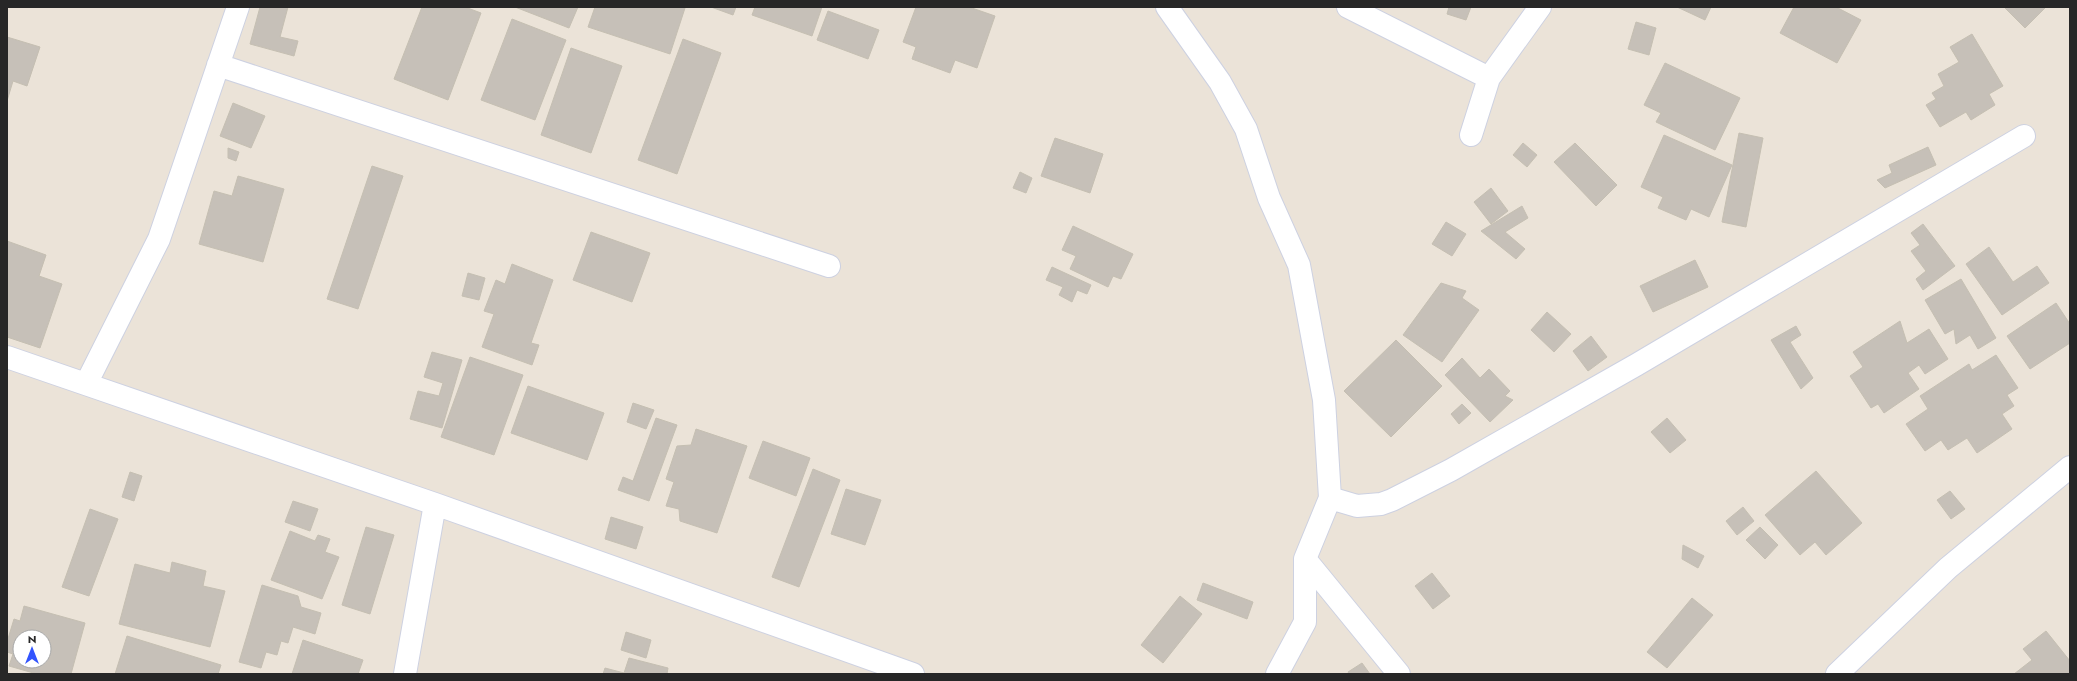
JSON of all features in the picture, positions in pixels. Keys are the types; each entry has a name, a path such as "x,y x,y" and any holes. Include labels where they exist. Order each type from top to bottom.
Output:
{"street":[{"path":"86,384 159,239 238,7"},
{"path":"1167,7 1220,82 1246,129 1269,198 1299,265 1324,400 1330,498 1304,559 1305,622 1277,674"},
{"path":"1348,7 1489,78"},
{"path":"1472,135 1489,78 1540,7"},
{"path":"218,65 829,266"},
{"path":"1330,498 1357,506 1381,504 1392,500 1451,470 1636,365 2024,136"},
{"path":"7,357 435,504 913,674"},
{"path":"1837,674 1948,568 2070,468"},
{"path":"405,674 435,504"},
{"path":"1304,559 1399,674"}],"building":[{"path":"260,7 288,7 280,37 298,41 294,56 250,44"},
{"path":"422,7 465,7 481,13 448,100 394,79"},
{"path":"515,7 578,7 569,28"},
{"path":"595,7 685,8 670,54 588,27"},
{"path":"711,7 736,7 733,15"},
{"path":"755,7 822,7 812,36 752,15"},
{"path":"916,7 969,7 995,16 977,68 955,60 950,73 912,59 916,47 903,42"},
{"path":"1449,7 1471,7 1466,20 1447,14"},
{"path":"1677,7 1711,7 1705,20"},
{"path":"1794,7 1836,7 1861,20 1837,63 1780,33"},
{"path":"2004,7 2046,7 2025,28"},
{"path":"828,11 879,30 868,59 817,40"},
{"path":"512,19 566,40 535,120 481,100"},
{"path":"1636,22 1656,28 1649,55 1628,49"},
{"path":"1972,34 2003,86 1989,94 1995,105 1971,120 1966,112 1940,127 1926,105 1936,99 1932,93 1944,86 1938,74 1959,62 1950,47"},
{"path":"7,37 40,47 27,86 13,81 7,101"},
{"path":"683,39 721,53 677,174 638,160"},
{"path":"571,48 622,66 591,153 541,135"},
{"path":"1665,63 1740,98 1715,150 1656,122 1661,113 1644,105"},
{"path":"233,103 265,116 251,148 220,136"},
{"path":"1739,133 1763,138 1746,227 1722,222"},
{"path":"1664,135 1732,165 1709,217 1691,209 1686,220 1658,208 1663,197 1641,187"},
{"path":"1055,138 1103,154 1090,193 1041,176"},
{"path":"1523,143 1537,155 1527,167 1513,155"},
{"path":"1575,143 1617,185 1596,206 1554,162"},
{"path":"1928,147 1936,165 1885,188 1877,180 1892,173 1889,165"},
{"path":"228,148 239,152 236,161 228,158"},
{"path":"372,166 403,176 358,309 327,299"},
{"path":"1020,172 1032,178 1026,193 1013,188"},
{"path":"238,176 284,189 263,262 199,244 214,191 232,196"},
{"path":"1491,188 1508,211 1491,224 1474,202"},
{"path":"1522,206 1528,218 1505,232 1525,249 1516,259 1481,231"},
{"path":"1446,222 1466,234 1452,256 1432,244"},
{"path":"1923,224 1955,266 1923,290 1916,279 1926,271 1911,251 1920,245 1911,233"},
{"path":"1073,226 1133,254 1121,279 1113,276 1108,287 1070,269 1076,256 1062,250"},
{"path":"591,232 650,253 632,302 573,280"},
{"path":"7,241 46,255 39,276 62,284 40,348 7,337"},
{"path":"1989,247 2013,282 2037,266 2049,283 2002,315 1966,264"},
{"path":"1695,260 1708,287 1653,312 1640,286"},
{"path":"512,264 553,280 531,343 539,345 532,365 482,347 494,314 484,311 496,280 505,284"},
{"path":"1052,267 1091,285 1087,294 1077,290 1072,302 1059,295 1063,287 1046,280"},
{"path":"468,273 485,278 479,300 462,296"},
{"path":"1961,279 1996,338 1978,349 1970,335 1956,344 1954,329 1945,334 1925,300"},
{"path":"1441,283 1466,291 1462,298 1479,310 1442,362 1403,335"},
{"path":"2056,303 2070,324 2070,343 2030,369 2007,336"},
{"path":"1547,312 1571,334 1554,352 1531,330"},
{"path":"1900,321 1907,343 1929,329 1948,359 1925,374 1919,365 1908,373 1919,389 1884,413 1878,404 1871,408 1850,376 1863,367 1853,352"},
{"path":"1796,326 1801,335 1790,342 1813,378 1801,389 1771,340"},
{"path":"1591,336 1607,357 1588,371 1573,351"},
{"path":"1396,340 1442,386 1391,437 1344,391"},
{"path":"432,352 462,360 442,428 410,419 418,391 439,396 443,383 424,377"},
{"path":"1996,355 2018,388 2007,395 2014,406 2002,414 2012,429 1977,453 1967,438 1948,450 1941,440 1925,451 1906,424 1928,409 1920,396 1969,364 1972,370"},
{"path":"470,357 523,375 494,455 441,437"},
{"path":"1462,358 1480,378 1489,369 1510,391 1505,396 1513,400 1490,422 1445,375"},
{"path":"528,386 604,413 587,460 511,433"},
{"path":"633,403 654,410 646,429 627,422"},
{"path":"1462,404 1471,413 1459,424 1451,414"},
{"path":"656,418 677,425 649,501 618,490 623,477 633,481"},
{"path":"1667,418 1686,440 1670,453 1651,432"},
{"path":"696,429 747,446 717,533 680,521 679,509 666,506 674,482 666,479 677,446 691,445"},
{"path":"763,441 810,458 796,496 749,478"},
{"path":"813,469 840,480 799,587 772,577"},
{"path":"1816,471 1862,523 1826,555 1815,542 1800,555 1765,515"},
{"path":"130,472 142,476 134,501 122,497"},
{"path":"846,489 881,500 865,545 831,534"},
{"path":"1950,491 1965,509 1951,519 1937,500"},
{"path":"293,501 318,509 310,531 285,522"},
{"path":"1743,507 1754,521 1737,535 1726,521"},
{"path":"90,509 118,519 89,596 62,587"},
{"path":"611,517 643,527 636,549 605,539"},
{"path":"366,527 394,535 370,614 342,605"},
{"path":"1760,527 1778,545 1765,559 1746,540"},
{"path":"290,531 315,541 318,535 330,539 325,552 339,557 322,599 271,580"},
{"path":"1683,545 1704,556 1698,568 1682,559"},
{"path":"172,562 206,571 203,586 225,591 210,647 119,624 135,564 170,573"},
{"path":"1432,573 1450,596 1433,609 1415,586"},
{"path":"1203,583 1253,602 1247,619 1197,600"},
{"path":"262,585 298,596 301,607 321,613 315,634 293,627 288,643 281,641 277,655 266,652 261,668 239,662"},
{"path":"1180,596 1202,614 1163,663 1141,645"},
{"path":"1692,598 1713,615 1667,668 1647,652"},
{"path":"24,606 85,623 71,674 37,674 20,669 52,669 52,629 12,629 12,654 7,652 7,642 14,619 20,621"},
{"path":"2046,631 2070,661 2070,674 2014,674 2032,660 2023,649"},
{"path":"626,632 651,640 646,658 621,650"},
{"path":"127,636 221,665 218,674 115,674"},
{"path":"303,640 363,660 358,674 292,674"},
{"path":"12,657 12,667 9,666"},
{"path":"629,658 668,668 667,674 603,674 605,668 624,673"},
{"path":"1362,663 1370,674 1349,674 1348,672"}]}
